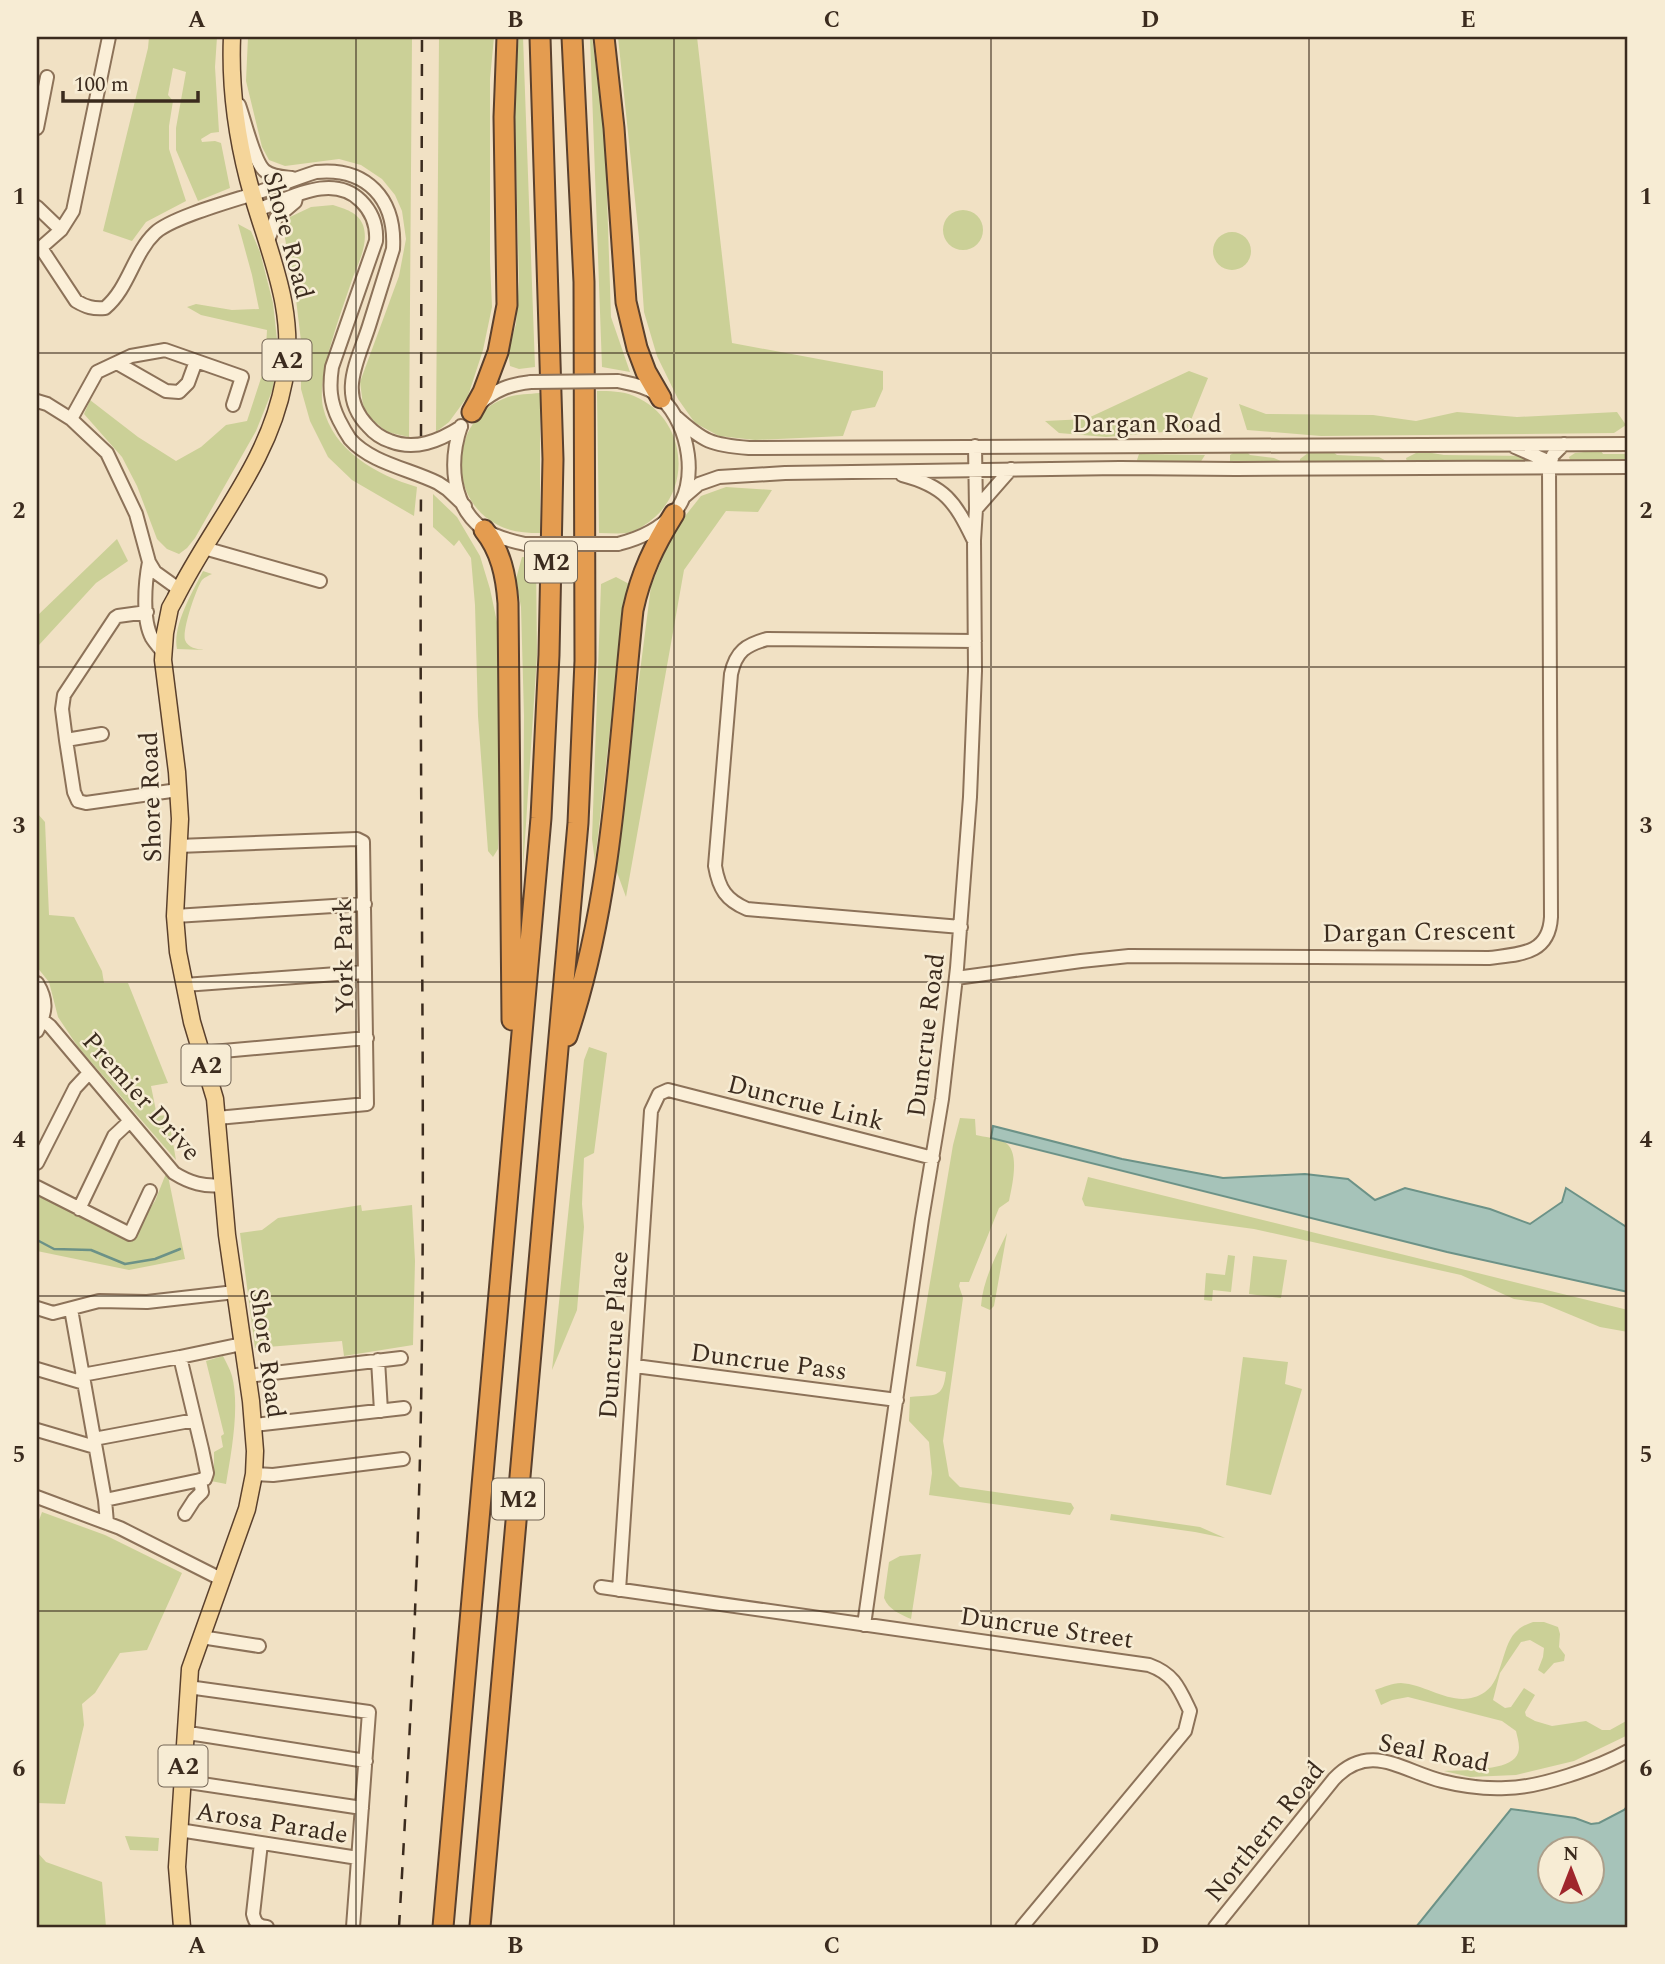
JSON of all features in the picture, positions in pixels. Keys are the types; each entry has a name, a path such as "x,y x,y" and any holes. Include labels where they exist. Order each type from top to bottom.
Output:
{"highway":[{"path":"466,419 483,392 498,352 507,305 504,117 507,37"},
{"name":"M2","path":"443,1927 541,818 549,655 553,459 540,37"},
{"name":"M2","path":"480,1927 578,823 585,661 584,282 572,37"},
{"path":"604,37 614,128 626,302 637,348 646,372 661,398"},
{"path":"556,1071 573,1020 601,902 633,610 639,580 657,540 674,514"},
{"path":"484,530 494,542 499,556 506,580 508,603 513,1030 518,1087"}],"main road":[{"name":"Shore Road","path":"221,1579 247,1509 254,1474 254,1425 234,1292 217,1118 212,1087 201,1053 178,952 175,916 180,819 163,652 170,608 261,451 284,383 287,363 284,302 241,147 232,88 232,37"},
{"name":"A2","path":"182,1927 177,1867 188,1687 191,1664 221,1579"}],"street":[{"path":"109,37 73,211 61,230 39,249 76,301 94,309 105,308 121,291 138,258 158,230 195,214 298,195 324,187 337,188 352,194 368,209 377,233 375,249 332,367 329,386 333,408 351,440 373,456 447,489 484,530 525,544 618,544 650,532 674,514 685,496 689,476 685,444 676,416 661,398 638,384 618,381 513,384 500,390 443,438 425,444 406,445 383,439 362,421 354,402 352,382 354,368 393,249 391,217 382,198 362,180 347,173 330,171 295,178 255,202"},
{"path":"37,128 47,77"},
{"path":"232,88 257,161 263,170 271,175 295,178"},
{"path":"268,241 276,218 295,202 298,195"},
{"path":"37,207 61,230"},
{"path":"71,419 97,372 131,356 165,350 242,377 233,405"},
{"path":"117,363 166,391 179,392 188,383 196,361"},
{"path":"37,401 71,419 107,453 136,514 149,562 155,572 180,590"},
{"name":"Dargan Road","path":"676,416 708,441 722,446 749,448 1628,444"},
{"path":"464,506 453,472 454,454 466,419"},
{"path":"1509,444 1550,464 1553,456 1564,444"},
{"name":"Duncrue Road","path":"864,1625 933,1158 961,927 971,783 975,641 975,446"},
{"name":"Dargan Road","path":"685,496 699,484 719,477 739,475 976,469 1550,464 1628,467"},
{"name":"Dargan Crescent","path":"956,978 1129,956 1489,957 1534,950 1543,942 1550,929 1551,914 1550,464"},
{"path":"976,509 1011,469"},
{"path":"889,472 933,485 958,509 974,540"},
{"path":"204,548 320,581"},
{"path":"149,562 145,578 147,612 152,638 163,652"},
{"path":"147,612 115,618 64,695 62,709 74,792 78,801 86,803 178,789"},
{"path":"961,927 747,909 733,903 723,890 717,880 715,866 732,674 734,663 741,651 767,639 975,641"},
{"path":"66,740 102,734"},
{"name":"York Park","path":"178,846 357,839 363,842 367,1104 217,1118"},
{"path":"175,916 365,904"},
{"path":"184,985 365,972"},
{"path":"37,982 44,1000 45,1013 39,1022"},
{"name":"Premier Drive","path":"39,1022 89,1073 174,1173 196,1184 223,1185"},
{"path":"201,1053 367,1038"},
{"path":"37,1163 75,1088 89,1073"},
{"name":"Duncrue Link","path":"667,1090 933,1158"},
{"name":"Duncrue Place","path":"619,1590 651,1111 659,1094 667,1090"},
{"path":"79,1209 114,1136 130,1121"},
{"path":"37,1187 130,1234 150,1191"},
{"path":"37,1308 53,1313 99,1301 147,1302 234,1292"},
{"path":"71,1309 107,1523"},
{"path":"37,1369 83,1379 242,1344"},
{"path":"105,1500 205,1479 207,1473 180,1357"},
{"path":"247,1376 401,1358"},
{"path":"378,1360 381,1411"},
{"name":"Duncrue Pass","path":"635,1366 897,1400"},
{"path":"254,1425 404,1408"},
{"path":"37,1430 94,1443 195,1420"},
{"path":"254,1474 274,1475 403,1459"},
{"path":"185,1514 202,1492 200,1480"},
{"path":"37,1497 138,1536 221,1579"},
{"name":"Duncrue Street","path":"601,1587 1149,1665 1172,1677 1191,1711 1185,1731 1022,1927"},
{"path":"201,1637 259,1646"},
{"path":"188,1687 369,1712 353,1927"},
{"path":"185,1735 195,1734 366,1760"},
{"name":"Seal Road","path":"1350,1765 1376,1760 1442,1781 1508,1788 1527,1786 1582,1770 1628,1751"},
{"name":"Northern Road","path":"1215,1927 1334,1779 1350,1765"},
{"path":"182,1781 362,1808"},
{"name":"Arosa Parade","path":"179,1830 358,1858"},
{"path":"261,1843 253,1914 259,1926 267,1927"}],"green space":[{"path":"149,37 217,37 215,67 219,132 201,139 202,142 221,143 230,188 198,201 176,150 176,128 186,72 173,68 168,95 173,101 169,149 186,201 146,222 132,241 103,231"},
{"path":"248,37 412,37 409,437 387,432 370,418 363,405 360,382 399,276 406,239 402,211 395,195 382,179 361,165 339,159 285,166 269,160 262,147 246,81"},
{"path":"439,37 494,37 490,79 492,307 483,350 468,396 449,422 436,432"},
{"path":"519,37 523,37 535,367 519,369 510,366 508,351 516,324 519,282 514,82"},
{"path":"590,37 605,136 611,317 630,372 602,367"},
{"path":"618,37 697,37 732,343 883,371 883,389 875,407 852,411 843,436 755,440 719,436 695,423 678,399 657,356 644,312"},
{"path":"333,205 358,217 363,225 365,238 363,252 327,360 323,378 323,407 336,436 359,459 387,476 417,487 414,516 352,480 328,457 310,421 301,389 301,341 284,233 290,217 311,207"},
{"path":"963,210 977,216 983,230 977,244 963,250 949,244 943,230 949,216"},
{"path":"238,224 251,231 260,252 273,303 279,358 272,391 256,431 195,538 179,554 167,549 157,539 137,486 122,457 84,414 90,400 138,437 176,461 201,447 226,425 247,421 265,366 267,330 201,315 187,307 196,304 232,310 259,309"},
{"path":"1232,232 1246,237 1251,251 1246,265 1232,270 1218,265 1213,251 1218,237"},
{"path":"1189,371 1208,378 1187,430 1106,437 1059,433 1045,421 1086,419"},
{"path":"597,391 625,393 651,406 663,418 678,451 675,486 667,503 649,522 627,533 599,533"},
{"path":"540,393 540,533 518,532 498,525 481,513 469,496 462,478 461,458 475,421 489,407 508,397"},
{"path":"1239,404 1266,414 1373,415 1416,421 1457,412 1517,417 1617,412 1626,425 1614,433 1321,436 1247,430"},
{"path":"1601,451 1603,454 1628,454 1628,459 1570,460 1569,457 1575,453"},
{"path":"1235,452 1283,462 1230,462 1230,455"},
{"path":"1333,452 1337,455 1379,457 1388,462 1300,462 1308,453"},
{"path":"1426,452 1444,455 1526,456 1530,457 1531,461 1407,462 1406,458"},
{"path":"1139,454 1205,455 1200,463 1136,463"},
{"path":"726,487 772,490 758,512 726,511 684,570 626,897 615,867 651,586 674,530 701,496"},
{"path":"433,494 457,517 480,556 497,622 500,698 499,814 498,849 493,857 488,851 478,716 471,558 459,540 454,546 433,527"},
{"path":"117,539 128,561 96,583 39,645 37,651 37,616"},
{"path":"522,557 536,558 537,655 523,870 524,716 521,607 516,579"},
{"path":"203,571 212,574 199,585 190,610 185,640 193,648 204,650 177,649 180,619"},
{"path":"616,577 631,585 619,650 595,862 592,839 601,584"},
{"path":"37,813 45,822 49,915 74,917 102,971 104,983 128,983 168,1083 151,1086 157,1116 168,1115 176,1160 78,1047 58,1017 49,982 37,967"},
{"path":"589,1047 607,1053 594,1153 584,1158 584,1227 577,1310 552,1370 584,1060"},
{"path":"960,1118 975,1119 976,1135 1004,1142 1009,1146 1014,1169 1009,1201 999,1208 969,1282 960,1282 959,1286 963,1298 943,1441 949,1476 960,1487 1071,1503 1074,1508 1070,1515 929,1495 932,1473 929,1442 909,1421 910,1397 936,1394 945,1381 946,1372 916,1366 953,1145"},
{"path":"167,1171 185,1259 129,1270 37,1251 37,1195 130,1237 155,1201"},
{"path":"1088,1177 1628,1310 1628,1332 1600,1327 1542,1303 1514,1299 1461,1275 1254,1229 1085,1206 1082,1199"},
{"path":"361,1205 362,1211 412,1205 415,1261 413,1345 344,1356 342,1341 255,1348 240,1233 262,1230 278,1218"},
{"path":"1007,1233 994,1306 990,1310 981,1306 984,1286"},
{"path":"1228,1255 1235,1256 1231,1292 1213,1290 1212,1301 1204,1300 1206,1273 1225,1275"},
{"path":"1253,1256 1287,1260 1281,1298 1249,1294"},
{"path":"223,1356 232,1376 235,1402 226,1484 211,1481 214,1474 214,1452 223,1447 221,1436 224,1434 206,1361"},
{"path":"1243,1357 1288,1362 1285,1384 1302,1389 1271,1495 1226,1485"},
{"path":"42,1512 105,1535 182,1573 147,1650 120,1653 95,1693 82,1704 84,1725 65,1804 37,1803 37,1526"},
{"path":"1111,1514 1200,1527 1225,1538 1110,1520"},
{"path":"921,1554 911,1619 892,1609 884,1598 889,1562 900,1556"},
{"path":"1533,1622 1544,1622 1558,1627 1559,1647 1565,1655 1564,1661 1554,1663 1544,1674 1538,1670 1544,1648 1530,1640 1521,1642 1500,1673 1493,1700 1505,1708 1511,1707 1524,1688 1535,1695 1525,1712 1526,1716 1535,1721 1552,1726 1586,1721 1602,1730 1610,1730 1628,1720 1628,1735 1574,1761 1516,1775 1470,1777 1444,1771 1482,1769 1509,1762 1518,1752 1516,1731 1502,1721 1408,1697 1381,1705 1375,1690 1401,1683 1454,1698 1475,1697 1485,1692 1496,1679 1512,1636 1521,1627"},
{"path":"125,1836 159,1838 158,1851 130,1850"},
{"path":"37,1852 46,1862 102,1882 106,1927 37,1927"}],"water":[{"path":"993,1126 1122,1159 1223,1178 1305,1174 1348,1179 1375,1200 1405,1188 1490,1209 1530,1224 1562,1202 1566,1188 1628,1226 1628,1292 1447,1252 991,1138"},
{"path":"1628,1805 1628,1927 1416,1927 1511,1809 1575,1818 1591,1824 1599,1823 1624,1810"}],"waterway":[{"path":"37,1240 54,1249 91,1250 125,1264 155,1259 180,1249"}],"railway":[{"path":"421,436 422,37"},
{"path":"399,1927 413,1667 421,1408 421,491"}]}
